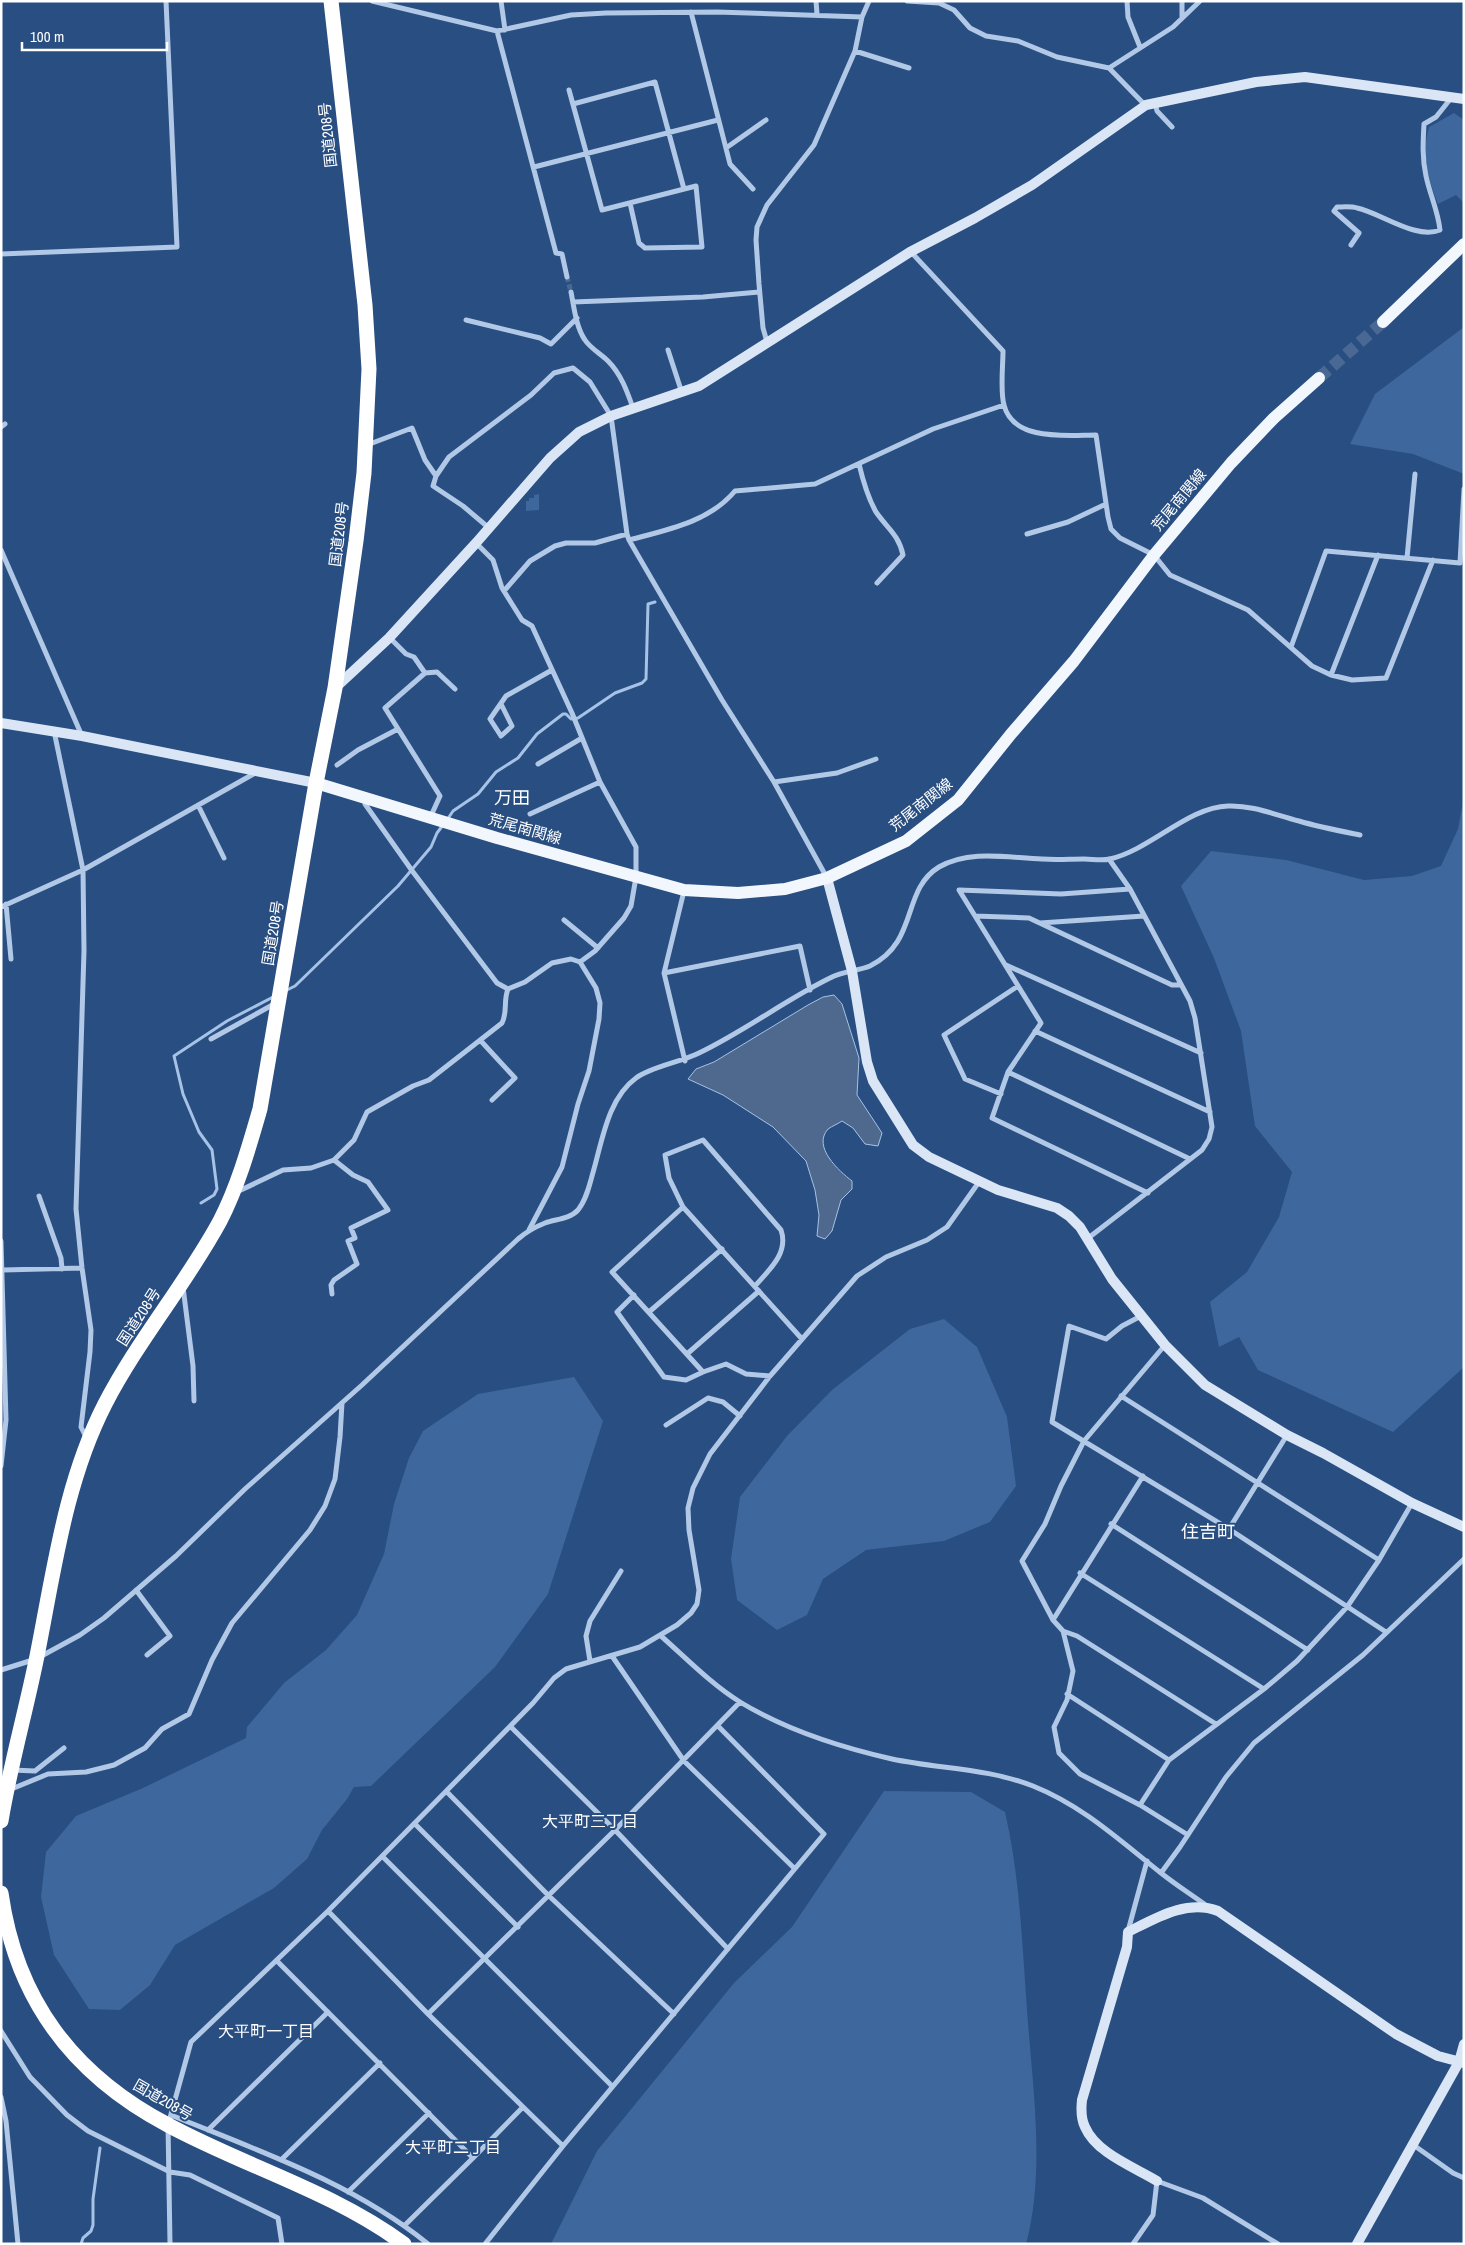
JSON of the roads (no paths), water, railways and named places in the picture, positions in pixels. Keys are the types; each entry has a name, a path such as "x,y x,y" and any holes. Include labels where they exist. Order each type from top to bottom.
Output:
{"highway":[{"name":"国道208号","path":"1,1822 7,1773 36,1659 68,1502 88,1442 105,1403 220,1220 235,1187 260,1109 316,783 335,688 356,542 365,446 368,369 365,305 331,1"},
{"name":"国道208号","path":"1,1893 6,1922 30,1994 56,2033 73,2053 112,2090 341,2204 404,2244"}],"main road":[{"path":"1383,322 1464,244"},
{"name":"荒尾南関線","path":"316,783 430,818 684,890 747,893 785,889 827,878 906,841 958,800 1010,734 1074,661 1154,555 1231,463 1274,418 1319,378"}],"street":[{"path":"1,254 177,247 166,1"},
{"path":"372,1 497,31 570,15 691,12 817,14 862,17"},
{"path":"501,1 505,30"},
{"path":"816,1 817,14"},
{"path":"767,342 763,328 756,240 760,216 814,145 856,51 862,17 869,1"},
{"path":"907,1 940,2 954,10 970,28 986,36 1018,41 1057,57 1109,68 1134,92 1151,104 1172,127"},
{"path":"1127,1 1128,17 1140,48"},
{"path":"1182,1 1182,17"},
{"path":"1109,68 1172,27 1200,1"},
{"path":"691,12 730,164 753,189"},
{"path":"497,31 556,253 562,254 567,277"},
{"path":"856,51 909,68"},
{"path":"335,688 389,638 569,439 611,416 682,393 705,382 910,252 1032,185 1151,104 1256,82 1305,77 1464,98"},
{"path":"572,104 655,82 684,189"},
{"path":"569,90 602,210 696,186 702,247 645,248 639,243 630,203"},
{"path":"1351,245 1359,233 1334,211 1337,207 1356,208 1420,232 1434,233 1440,230 1438,212 1426,176 1422,150 1424,124 1436,117 1453,97"},
{"path":"534,167 718,120"},
{"path":"726,148 766,120"},
{"path":"910,252 1003,351 1004,405 1011,419 1026,430 1044,435 1096,435 1111,529 1120,538 1154,555 1170,575 1248,610 1312,666 1330,674 1352,680 1386,678 1433,560"},
{"path":"571,292 585,341 609,362 618,374 626,388 633,409"},
{"path":"573,302 703,298 760,292"},
{"path":"466,320 540,338 552,344 577,318"},
{"path":"668,350 682,393"},
{"path":"489,528 463,506 433,486 436,476 449,457 531,395 544,380 554,373 573,368 590,382 611,416 628,537 722,700 774,782 827,878 852,970 867,1062 873,1081 914,1145 929,1157 979,1182 998,1190 1057,1208 1069,1216 1087,1239 1112,1280 1165,1345 1205,1386 1288,1435 1412,1503 1464,1526"},
{"path":"504,591 530,560 547,550 566,543 595,543 681,526 725,503 736,491 816,484 933,429 1004,405"},
{"path":"365,446 412,428 425,460 436,476"},
{"path":"859,464 865,492 877,514 901,542 903,555 877,583"},
{"path":"1407,558 1415,474"},
{"path":"1290,647 1326,551 1460,563 1464,489"},
{"path":"1027,534 1068,522 1106,504"},
{"path":"476,544 493,560 497,576 504,591 522,620 532,626 600,782 636,847 636,877 631,906 624,918 598,948 580,962"},
{"path":"1,550 82,736"},
{"path":"1330,674 1378,555"},
{"path":"389,638 406,654 414,656 425,672"},
{"path":"501,704 512,726 500,736 490,719 506,696 552,670"},
{"path":"430,818 440,796 385,708 425,672 437,672 455,689"},
{"path":"1,723 82,736 260,770 316,783"},
{"path":"337,765 358,750 398,729"},
{"path":"54,731 83,870 84,951 76,1209 91,1330 81,1427 88,1442"},
{"path":"538,764 582,738"},
{"path":"774,782 837,773 876,759"},
{"path":"11,959 4,906 83,870 260,770"},
{"path":"530,814 600,782"},
{"path":"368,799 364,804 413,872 497,983 508,989"},
{"path":"198,805 224,858"},
{"path":"1,1670 36,1659 80,1635 104,1618 176,1556 245,1489 528,1231 569,1216 578,1210 586,1196 614,1104 623,1091 637,1077 684,1061 720,1043 832,976 869,966 886,956 900,941 918,888 930,872 961,858 998,855 1042,859 1109,859 1148,844 1171,828 1208,810 1226,806 1255,808 1325,828 1360,835"},
{"path":"1087,1239 1202,1150 1209,1139 1212,1126 1195,1018 1181,985 1130,889 1109,859"},
{"path":"1130,889 1061,894 959,890 1041,1023 1008,1072 992,1118 1148,1193"},
{"path":"684,890 664,973 684,1061"},
{"path":"975,916 1029,918 1172,985 1181,985"},
{"path":"1040,923 1144,916"},
{"path":"564,920 598,948"},
{"path":"664,973 800,946 810,990"},
{"path":"235,1187 241,1190 283,1170 311,1168 334,1160 354,1140 367,1112 413,1086 429,1080 502,1023 506,1015 505,996 508,989 525,982 552,962 571,958 580,962 596,988 600,1003 596,1037 590,1071 578,1104 562,1167 528,1231"},
{"path":"1005,965 1201,1053"},
{"path":"1001,1094 965,1079 944,1035 1018,986"},
{"path":"211,1039 279,1002"},
{"path":"1035,1031 1210,1112"},
{"path":"480,1040 515,1078 492,1100"},
{"path":"1008,1072 1190,1159"},
{"path":"755,1286 781,1253 784,1238 781,1230 703,1140 665,1155 669,1178 683,1206 802,1339"},
{"path":"332,1294 331,1285 334,1280 357,1264 348,1241 355,1238 351,1228 388,1210 368,1182 353,1175 334,1160"},
{"path":"170,2244 169,2120 191,2042 383,1857 511,1727 554,1678 566,1669 640,1648 661,1636 684,1619 697,1604 699,1590 689,1530 688,1508 693,1488 710,1454 770,1376 857,1276 886,1257 927,1240 947,1227 979,1182"},
{"path":"40,1196 61,1258 62,1268"},
{"path":"683,1206 612,1272 703,1372"},
{"path":"1,1241 6,1420 1,1466"},
{"path":"649,1312 722,1249"},
{"path":"3,1270 82,1268"},
{"path":"182,1283 193,1366 194,1401"},
{"path":"687,1354 759,1291"},
{"path":"634,1295 617,1312 664,1377 686,1380 726,1364 746,1374 770,1376"},
{"path":"1141,1316 1122,1326 1106,1339 1069,1326 1052,1422 1229,1529 1386,1632"},
{"path":"1165,1345 1084,1441 1061,1486 1045,1524 1022,1561 1053,1620 1063,1631 1077,1636 1216,1724"},
{"path":"1121,1396 1379,1560"},
{"path":"666,1425 708,1398 723,1402 740,1416"},
{"path":"6,1792 48,1774 86,1772 114,1765 145,1748 162,1729 189,1714 212,1660 232,1623 310,1530 325,1506 334,1479 340,1437 342,1402"},
{"path":"1229,1529 1288,1435"},
{"path":"1053,1620 1111,1524 1143,1476"},
{"path":"1140,1805 1169,1760 1297,1662 1347,1607 1379,1560 1412,1503"},
{"path":"1111,1524 1308,1650"},
{"path":"1161,1873 1226,1778 1254,1743 1363,1655 1464,1559"},
{"path":"590,1661 586,1636 590,1621 621,1571"},
{"path":"1080,1574 1264,1689"},
{"path":"136,1590 170,1636 147,1655"},
{"path":"1063,1631 1073,1671 1067,1700 1054,1727 1059,1753 1080,1774 1140,1805 1188,1834"},
{"path":"661,1636 740,1702 796,1730 829,1743 893,1759 1002,1776 1054,1796 1097,1820 1161,1873 1208,1907 1218,1911 1396,2034 1438,2056 1462,2063"},
{"path":"612,1656 684,1761 794,1868"},
{"path":"1067,1694 1169,1760"},
{"path":"428,2014 485,1960 684,1761 740,1702"},
{"path":"485,2244 612,2086 824,1834 718,1726"},
{"path":"511,1727 615,1830 728,1949"},
{"path":"7,1773 35,1771 64,1748"},
{"path":"446,1792 548,1896 674,2014"},
{"path":"415,1824 518,1927"},
{"path":"383,1857 612,2086"},
{"path":"1147,1861 1128,1932 1127,1947 1082,2100 1081,2112 1084,2127 1092,2139 1108,2152 1157,2181 1202,2198 1278,2244"},
{"path":"1128,1932 1165,1914 1183,1908 1208,1907"},
{"path":"328,1911 428,2014 563,2146"},
{"path":"277,1961 473,2158"},
{"path":"208,2130 328,2012"},
{"path":"1,2031 30,2077 67,2116 88,2131 170,2172 190,2176 278,2218 282,2244"},
{"path":"1357,2244 1412,2144 1462,2063 1464,2044"},
{"path":"281,2160 380,2064"},
{"path":"1,2097 6,2120 18,2244"},
{"path":"405,2225 523,2107"},
{"path":"348,2192 429,2113"},
{"path":"169,2120 208,2130 281,2160 348,2192 405,2225 428,2244"},
{"path":"1412,2144 1453,2173 1464,2178"},
{"path":"1133,2244 1153,2215 1157,2181"}],"waterway":[{"path":"447,820 453,811 478,794 496,772 518,758 537,734 563,714 566,714 571,719 578,718 615,693 642,683 646,679 648,604 655,602"},
{"path":"285,991 295,986 398,886 431,847 443,825"},
{"path":"201,1203 214,1195 217,1189 212,1150 199,1132 183,1094 174,1056 227,1021 275,996"},
{"path":"81,2244 83,2238 91,2231 93,2225 93,2199 100,2148"}],"tunnel":[{"path":"567,277 571,292"},
{"path":"1319,378 1383,322"}],"district":[{"name":"万田","path":"512,798"},
{"name":"住吉町","path":"1208,1532"},
{"name":"大平町三丁目","path":"590,1821"},
{"name":"大平町一丁目","path":"266,2031"},
{"name":"大平町二丁目","path":"453,2147"}]}
